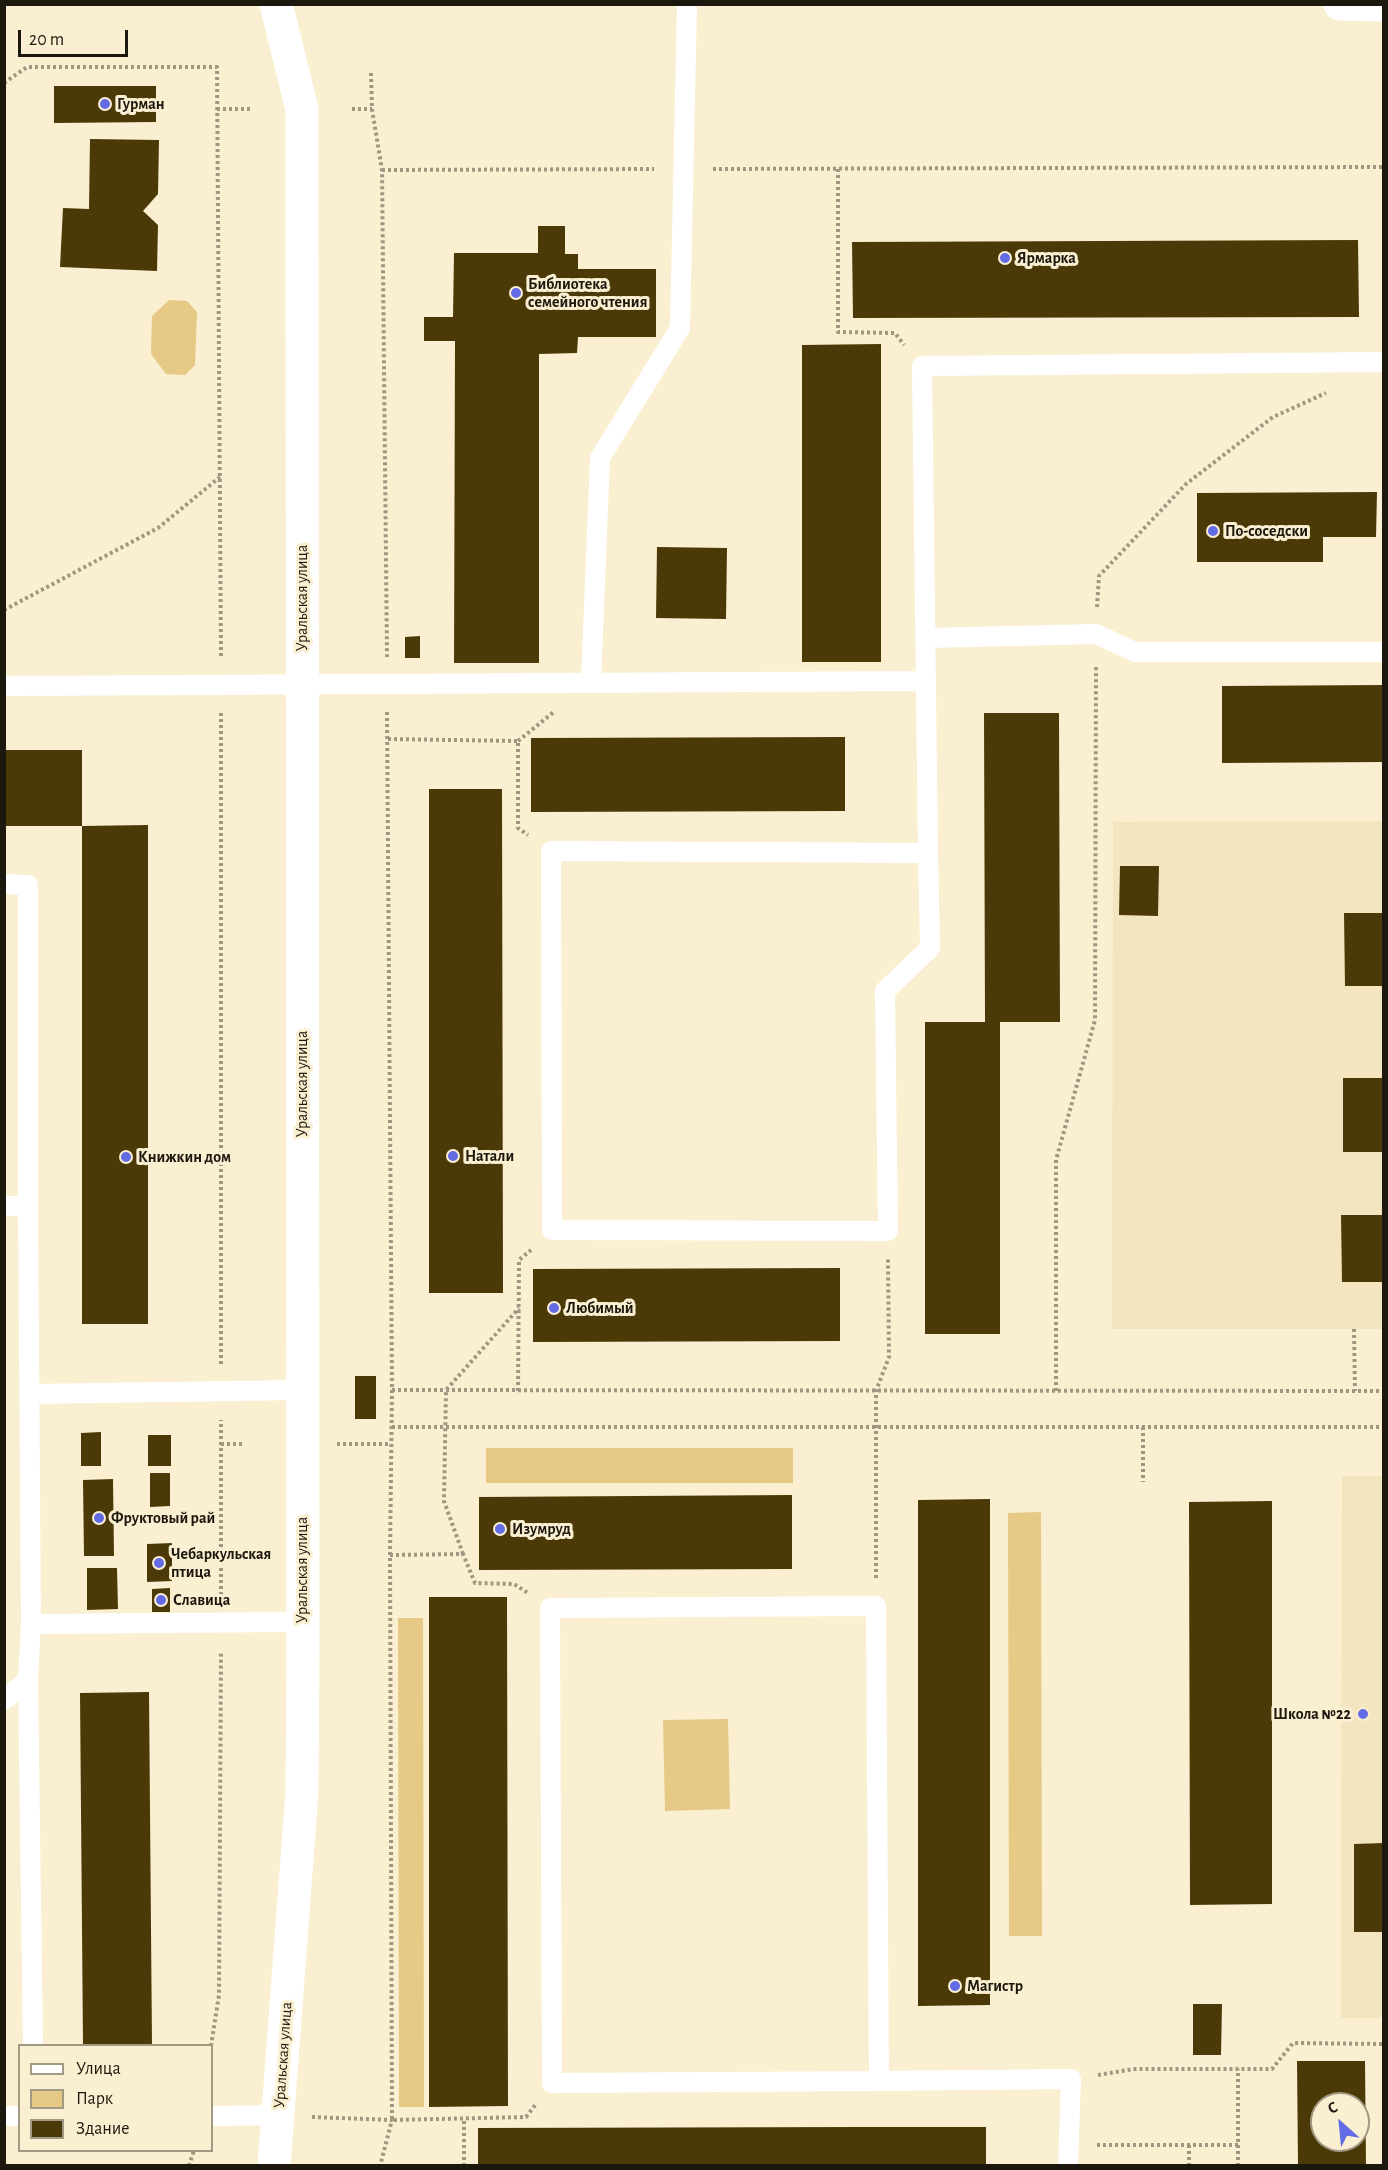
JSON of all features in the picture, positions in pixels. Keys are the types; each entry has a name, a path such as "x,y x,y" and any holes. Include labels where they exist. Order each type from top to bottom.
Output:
{"street":[{"name":"Уральская улица","path":"274,2166 302,1792 302,109 276,4"},
{"path":"1340,4 1383,5"}],"lane":[{"path":"591,682 600,458 680,328 686,169 687,4"},
{"path":"928,853 551,851 552,1230 888,1231 885,991 930,948 922,366 1383,362"},
{"path":"925,638 1096,634 1135,652 1383,652"},
{"path":"4,686 302,682 926,681"},
{"path":"4,885 28,885 31,1624 28,1680 33,2044"},
{"path":"4,1206 28,1206"},
{"path":"29,1394 302,1390"},
{"path":"879,2081 876,1606 550,1608 552,2083 879,2081 1071,2079 1068,2166"},
{"path":"31,1624 302,1622"},
{"path":"4,1700 28,1680"},
{"path":"213,2116 278,2115"}],"path":[{"path":"4,83 27,67 217,67 221,683 221,1623 219,1995 211,2044"},
{"path":"371,73 372,110 382,170 392,1390 390,1555 392,2120 380,2166"},
{"path":"217,109 253,109"},
{"path":"352,109 372,110"},
{"path":"382,170 1383,166"},
{"path":"838,169 838,332 895,333 922,366"},
{"path":"1056,1391 1056,1160 1095,1020 1096,634 1099,576 1186,484 1273,417 1333,389"},
{"path":"4,610 158,528 220,477"},
{"path":"388,739 518,741 518,828 551,851"},
{"path":"518,1391 519,1260 552,1230"},
{"path":"876,1606 876,1391 889,1357 888,1231"},
{"path":"519,1308 446,1390 444,1501 475,1583 514,1584 550,1608"},
{"path":"1354,1329 1354,1391"},
{"path":"392,1390 1383,1391"},
{"path":"392,1427 1383,1427"},
{"path":"1143,1427 1143,1482"},
{"path":"221,1444 243,1444"},
{"path":"333,1444 391,1444"},
{"path":"390,1555 463,1554"},
{"path":"1071,2079 1133,2069 1272,2069 1293,2043 1383,2044"},
{"path":"1238,2069 1238,2166"},
{"path":"278,2115 392,2120 526,2117 552,2083"},
{"path":"464,2119 464,2166"},
{"path":"1069,2145 1238,2145"},
{"path":"1189,2145 1189,2166"}],"shaded area":[{"path":"1383,821 1383,1329 1112,1329 1113,822"},
{"name":"Школа №22","path":"1342,1476 1383,1476 1383,2018 1341,2018"}],"green space":[{"path":"169,300 187,301 197,312 195,365 185,375 166,374 151,354 152,316"},
{"path":"486,1448 793,1448 793,1483 486,1483"},
{"path":"1041,1512 1042,1936 1009,1936 1008,1513"},
{"path":"398,1618 423,1618 424,2107 399,2107"},
{"path":"728,1719 730,1809 665,1811 663,1720"}],"building":[{"name":"Гурман","path":"54,86 156,86 156,122 54,123"},
{"path":"90,139 159,140 158,194 143,211 158,225 157,271 60,267 63,208 89,209"},
{"path":"538,226 565,226 565,254 578,254 578,269 656,269 656,337 578,337 577,353 539,354 539,663 454,663 455,341 424,341 424,317 453,317 454,253 538,253"},
{"path":"1358,240 1359,317 853,318 852,242"},
{"path":"881,344 881,662 802,662 802,345"},
{"path":"1377,492 1376,537 1323,537 1323,562 1197,562 1197,493"},
{"path":"657,547 727,548 726,619 656,618"},
{"path":"420,636 420,658 405,658 405,637"},
{"path":"1384,685 1384,762 1222,763 1222,686"},
{"path":"984,713 1059,713 1060,1022 1000,1022 1000,1334 925,1334 925,1022 985,1022"},
{"path":"845,737 845,811 531,812 531,738"},
{"path":"4,750 82,750 82,826 4,826"},
{"path":"429,789 502,789 503,1293 429,1293"},
{"path":"148,825 148,1324 82,1324 82,826"},
{"path":"1120,866 1159,866 1158,916 1119,915"},
{"path":"1344,913 1384,913 1384,986 1345,986"},
{"path":"1343,1078 1384,1078 1384,1152 1343,1152"},
{"path":"1341,1215 1384,1215 1384,1282 1342,1282"},
{"path":"840,1268 840,1341 533,1342 533,1269"},
{"path":"355,1376 376,1376 376,1419 355,1419"},
{"path":"101,1432 101,1466 81,1466 81,1433"},
{"path":"148,1435 171,1435 171,1466 148,1466"},
{"path":"150,1473 170,1473 170,1506 150,1507"},
{"name":"Фруктовый рай","path":"113,1479 114,1556 84,1556 83,1480"},
{"path":"792,1495 792,1569 479,1570 479,1497"},
{"path":"990,1499 990,2005 918,2006 918,1500"},
{"path":"1272,1501 1272,1904 1190,1905 1189,1502"},
{"name":"Чебаркульская птица","path":"172,1543 172,1581 147,1582 147,1544"},
{"path":"87,1568 117,1568 118,1609 87,1610"},
{"name":"Славица","path":"170,1588 170,1612 152,1612 152,1589"},
{"path":"429,1597 507,1597 508,2106 429,2107"},
{"path":"149,1692 152,2044 83,2044 80,1693"},
{"path":"1384,1843 1384,1932 1354,1932 1354,1844"},
{"path":"1193,2004 1222,2004 1221,2055 1193,2055"},
{"path":"1297,2061 1365,2061 1365,2092 1310,2092 1310,2152 1366,2152 1366,2166 1298,2166"},
{"path":"986,2127 986,2166 478,2166 478,2128"}],"place":[{"name":"Гурман","path":"105,104"},
{"name":"Ярмарка","path":"1005,258"},
{"name":"Библиотека семейного чтения","path":"516,293"},
{"name":"По-соседски","path":"1213,531"},
{"name":"Натали","path":"453,1156"},
{"name":"Книжкин дом","path":"126,1157"},
{"name":"Любимый","path":"554,1308"},
{"name":"Фруктовый рай","path":"99,1518"},
{"name":"Изумруд","path":"500,1529"},
{"name":"Чебаркульская птица","path":"159,1563"},
{"name":"Славица","path":"161,1600"},
{"name":"Школа №22","path":"1363,1714"},
{"name":"Магистр","path":"955,1986"}]}
